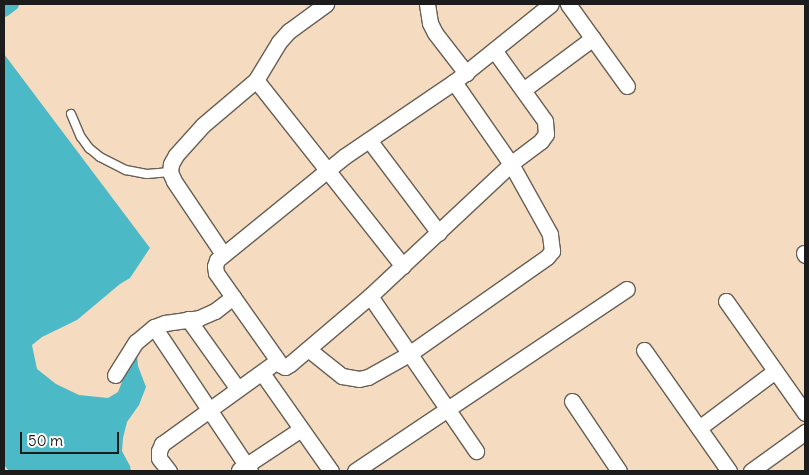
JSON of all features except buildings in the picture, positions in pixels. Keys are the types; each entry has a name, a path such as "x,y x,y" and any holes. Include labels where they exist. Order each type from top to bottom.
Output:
{"street":[{"path":"223,254 170,172 171,164 176,155 203,125 256,80 279,42 289,31 324,4"},
{"path":"308,349 342,376 359,379 368,377 409,354 547,258 552,251 550,234 435,33 430,23 427,4"},
{"path":"494,50 545,121 546,134 541,141 511,164 370,296 285,367 277,361 216,273 215,266 223,254 327,170 460,77 551,4"},
{"path":"568,4 627,86"},
{"path":"523,90 593,38"},
{"path":"256,80 403,266"},
{"path":"369,140 439,233"},
{"path":"355,471 627,289"},
{"path":"115,375 136,342 154,327 165,323 199,318 214,311 233,296"},
{"path":"370,296 476,451"},
{"path":"726,301 805,413"},
{"path":"188,320 238,389"},
{"path":"154,327 210,410 245,469 301,429"},
{"path":"644,350 729,471"},
{"path":"169,471 160,458 159,451 162,444 277,361"},
{"path":"699,428 775,371"},
{"path":"262,372 331,471"},
{"path":"572,401 620,471"},
{"path":"751,471 805,432"}],"lane":[{"path":"71,114 81,138 100,157 126,170 147,174 170,172"}],"water":[{"path":"4,54 150,248 130,278 120,284 77,320 42,337 32,345 37,369 56,384 79,395 108,398 118,392 132,356 137,354 138,366 146,387 139,405 127,422 123,438 122,451 131,471 9,471 4,465"}],"waterway":[{"path":"4,10 12,4"}]}
